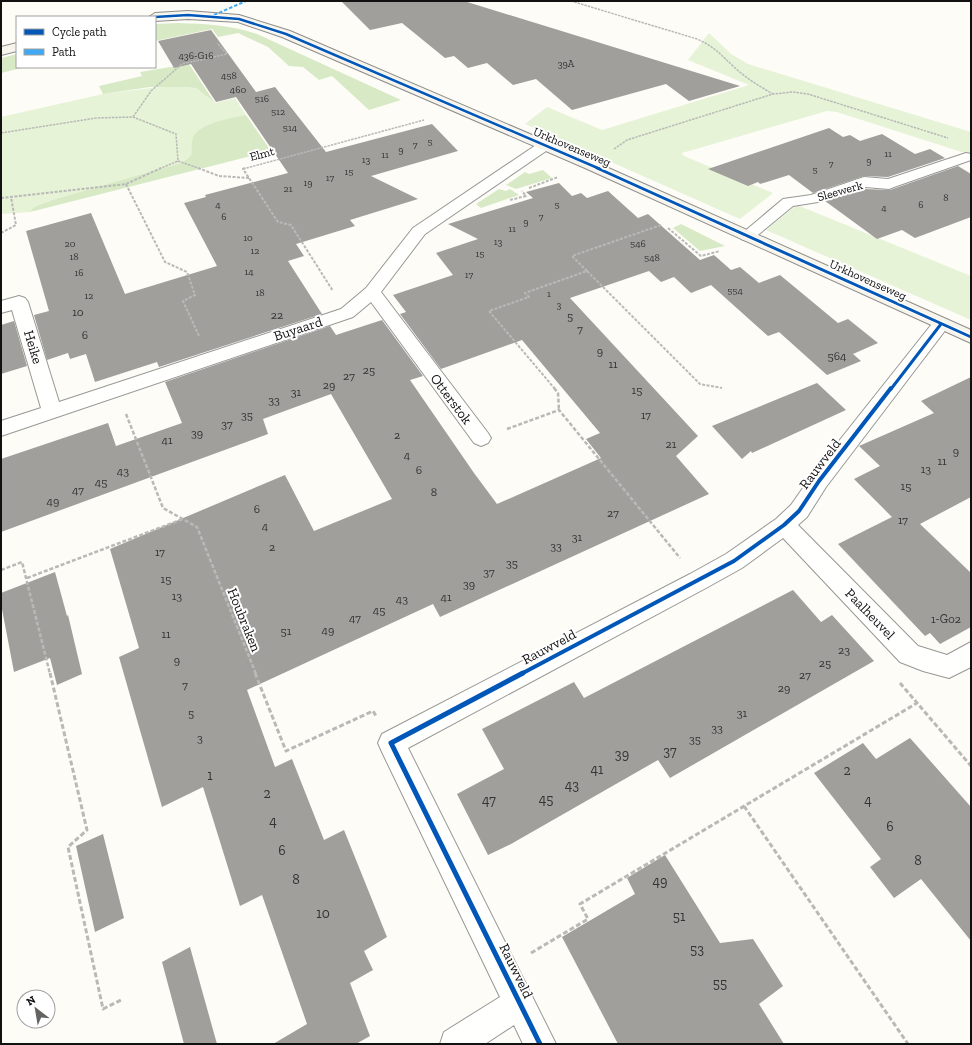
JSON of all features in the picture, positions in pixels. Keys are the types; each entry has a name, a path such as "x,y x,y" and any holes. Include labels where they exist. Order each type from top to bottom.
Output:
{"street":[{"name":"Urkhovenseweg","path":"156,17 188,15 239,19 286,34 590,165 971,337"},
{"path":"1,51 16,47"},
{"name":"Buyaard","path":"1,429 347,313 372,292 418,231 544,146"},
{"name":"Sleewerk","path":"747,236 788,202 813,199 864,182 889,184 966,157"},
{"name":"Otterstok","path":"372,292 481,438"},
{"name":"Heike","path":"1,307 20,302 52,411"},
{"name":"Rauwveld","path":"540,1044 391,743 698,581 734,561 784,525 799,511 819,481 941,324"},
{"name":"Paalheuvel","path":"784,525 909,654 923,660 949,667 971,653"},
{"path":"456,1044 520,1003"}],"path":[{"path":"571,1 697,39 713,46 735,68 757,85 773,94"},
{"path":"133,117 151,91 182,64 227,54 217,43"},
{"path":"590,165 627,140 773,94 793,92 808,94 949,138"},
{"path":"1,133 96,118 133,117 176,134 178,162"},
{"path":"1,198 126,184 178,162 220,176 249,178"},
{"path":"126,184 165,262 187,272 195,295 183,300 210,358"},
{"path":"1,233 16,225 11,197"},
{"path":"695,213 572,256 700,384 722,388"},
{"path":"588,271 525,293 529,297 489,311 558,393 559,410 698,581"},
{"path":"27,578 184,519"},
{"path":"1,570 22,562 27,578 87,830 68,847 103,1009 123,999"},
{"path":"909,654 898,681 971,766"},
{"path":"503,970 588,919 580,904 917,703"},
{"path":"744,806 908,1044"}],"green space":[{"path":"179,23 209,25 228,27 257,34 401,100 369,110 332,76 319,80 303,67 289,66 268,47 238,33 218,37 212,29 156,41 156,24"},
{"path":"709,33 731,54 748,64 971,132 971,155 837,112 827,111 682,153 684,156 773,193 740,219 525,124 547,107 602,130 749,85 688,60"},
{"path":"16,54 16,68 22,68 1,73 1,58"},
{"path":"189,64 215,103 196,88 150,87 103,94 99,86 142,76 140,72"},
{"path":"167,86 196,88 215,103 235,98 246,115 221,121 193,138 192,154 181,163 34,207 30,212 1,214 1,117 103,94"},
{"path":"246,115 271,151 30,212 34,207 53,200 181,163 190,157 193,138 201,128 216,122"},
{"path":"543,170 552,178 516,189 506,185 525,172 529,174"},
{"path":"499,189 506,191 510,189 519,195 481,208 476,204"},
{"path":"797,205 971,276 971,320 766,230"},
{"path":"681,224 725,246 700,251 673,228"}],"building":[{"path":"341,1 464,1 740,86 689,101 666,84 572,110 536,79 513,85 487,63 468,68 454,56 445,58 402,23 370,30"},
{"path":"211,30 256,92 275,87 326,152 432,124 458,151 371,176 418,199 350,220 355,226 296,244 304,256 288,261 322,314 159,367 157,362 95,382 86,354 70,359 68,353 47,360 34,315 49,311 26,231 91,213 125,294 217,266 184,203 206,197 205,195 288,173 236,97 216,102 191,64 174,68 158,41"},
{"path":"829,128 843,137 850,135 860,141 882,134 915,154 930,149 945,158 888,177 864,176 813,193 789,175 760,184 758,182 748,186 708,169"},
{"path":"958,166 971,174 971,217 915,238 902,230 877,239 825,201 865,189 890,190"},
{"path":"559,183 572,196 581,193 587,198 608,191 638,218 648,214 700,260 714,255 731,270 740,267 759,283 780,275 838,323 848,319 878,343 853,354 861,361 827,375 779,332 768,336 711,285 691,293 674,277 661,282 649,271 570,298 698,436 676,456 709,494 440,617 433,604 247,690 275,767 292,759 324,840 344,830 387,937 364,951 373,970 350,983 370,1036 356,1044 273,1044 307,1024 262,895 240,906 203,787 162,807 119,657 139,648 110,549 285,475 314,531 392,499 331,394 263,419 268,434 1,532 1,459 108,423 116,446 182,423 165,382 330,326 336,335 382,320 423,376 410,380 497,504 601,458 586,439 600,433 522,340 441,369 400,314 406,312 393,295 453,275 436,253 478,239 448,224 533,198 526,192"},
{"path":"14,321 27,366 1,374 1,325"},
{"path":"971,377 971,497 920,524 971,573 971,627 940,644 930,633 925,636 838,544 892,517 854,479 880,466 859,446 934,413 921,401"},
{"path":"817,383 846,410 752,453 751,451 742,459 712,426"},
{"path":"55,572 67,616 68,615 82,674 57,685 50,658 14,672 1,604 1,593"},
{"path":"793,590 821,622 832,615 874,661 670,778 658,760 511,844 488,855 457,794 504,769 482,729 574,682 584,698"},
{"path":"910,738 971,807 971,941 921,879 894,898 870,867 881,859 814,773 863,743 876,759"},
{"path":"103,834 124,918 95,932 76,846"},
{"path":"665,855 720,943 753,939 783,986 759,1004 784,1044 618,1044 562,937 635,894 627,878"},
{"path":"190,947 217,1044 184,1044 162,962"}],"marked path":[{"path":"214,15 246,1"}],"cycle path":[{"path":"156,17 188,15 239,19 286,34 590,165 971,337"},
{"path":"540,1044 391,743 698,581 734,561 784,525 799,511 819,481 941,324"}]}
